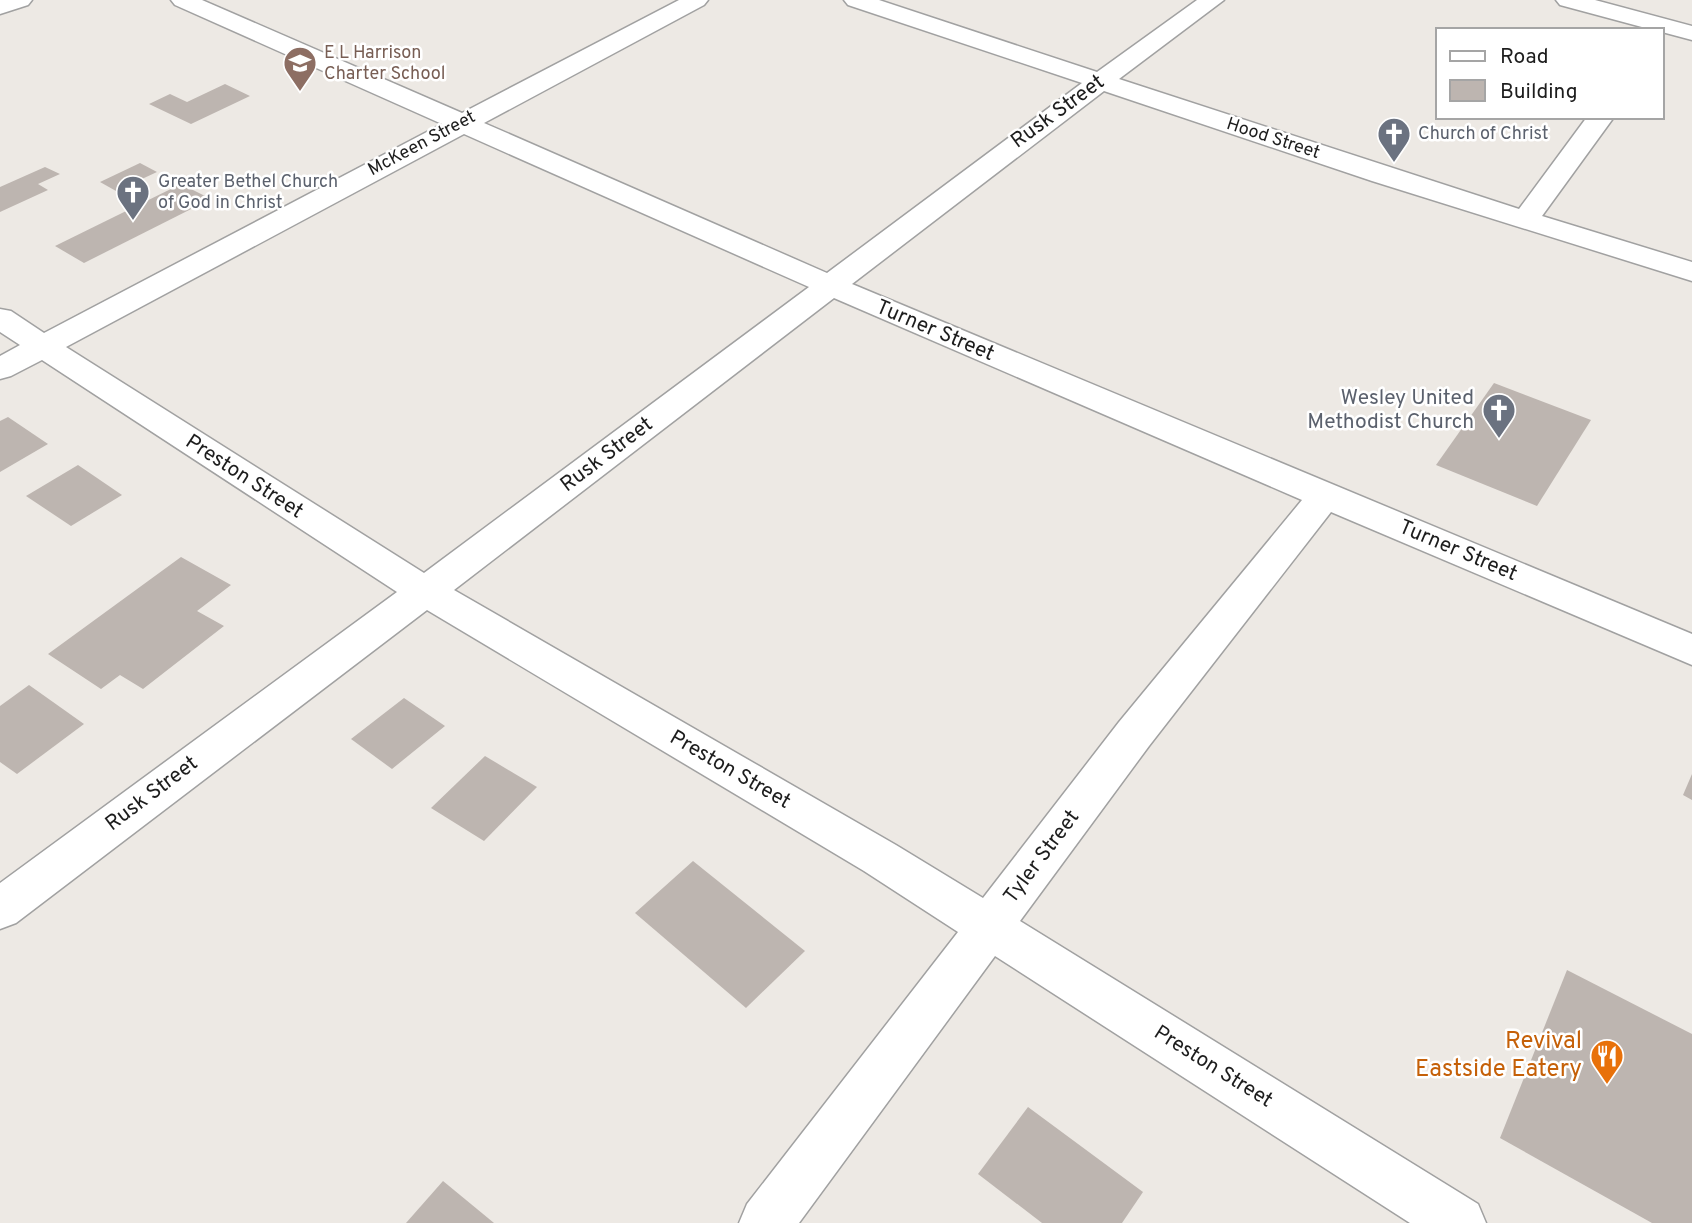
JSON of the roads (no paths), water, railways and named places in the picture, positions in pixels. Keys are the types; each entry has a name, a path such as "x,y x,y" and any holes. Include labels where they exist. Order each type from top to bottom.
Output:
{"street":[{"path":"0,8 20,0"},
{"name":"Turner Street","path":"183,0 830,285 1692,650"},
{"name":"McKeen Street","path":"0,369 696,0"},
{"name":"Hood Street","path":"856,0 1525,220 1692,272"},
{"name":"Rusk Street","path":"0,909 1100,81 1212,0"},
{"path":"1568,0 1661,28"},
{"path":"1664,29 1692,33"},
{"path":"1525,220 1600,119"},
{"name":"Preston Street","path":"0,318 367,557 869,851 1459,1223"},
{"name":"Tyler Street","path":"766,1223 1134,734 1325,495"}],"place":[{"name":"E L Harrison Charter School","path":"300,93"},
{"name":"Church of Christ","path":"1394,164"},
{"name":"Greater Bethel Church of God in Christ","path":"133,222"},
{"name":"Wesley United Methodist Church","path":"1499,440"},
{"name":"Revival Eastside Eatery","path":"1607,1086"}]}
